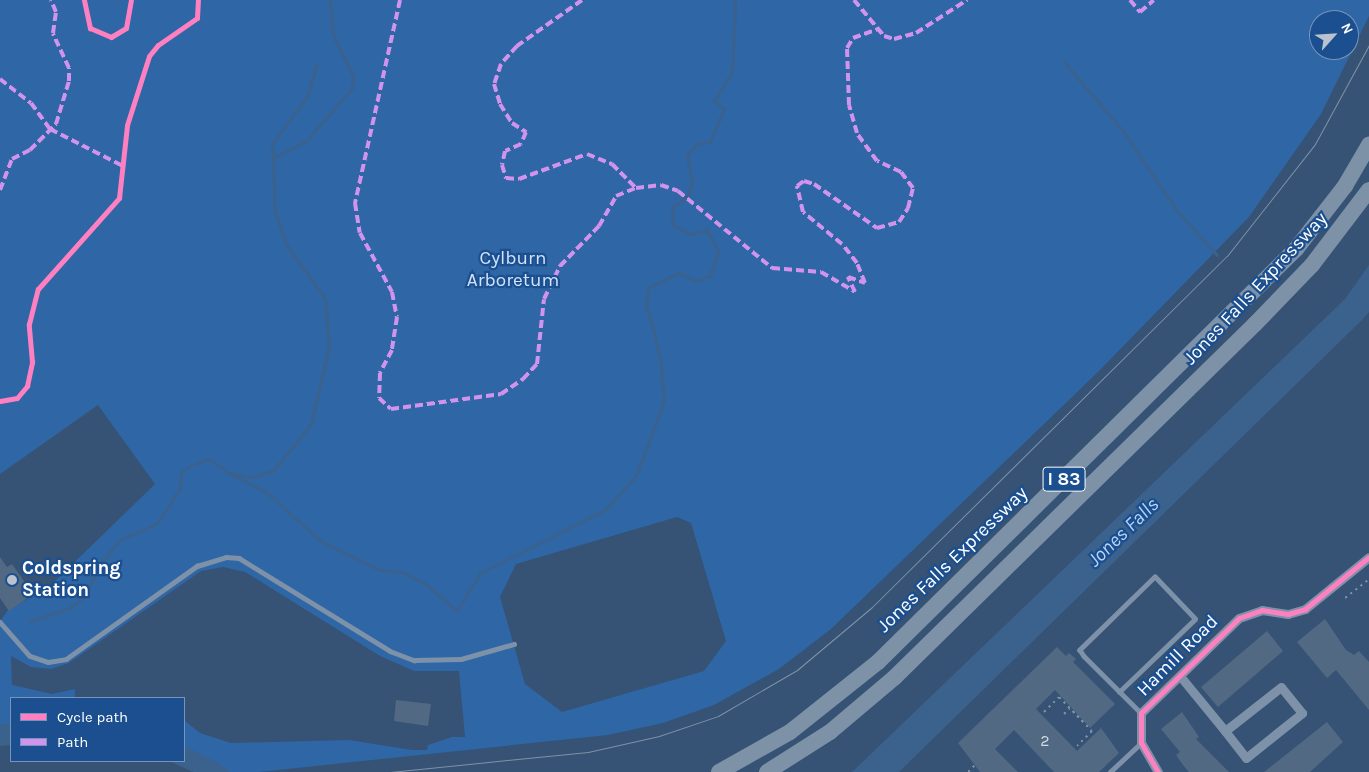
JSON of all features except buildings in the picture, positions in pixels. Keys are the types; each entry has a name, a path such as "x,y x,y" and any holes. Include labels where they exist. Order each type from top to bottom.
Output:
{"highway":[{"name":"Jones Falls Expressway","path":"719,772 817,714 891,649 1289,256 1345,186 1369,145"},
{"name":"Jones Falls Expressway","path":"767,772 830,732 901,671 1268,311 1328,246 1369,190"}],"street":[{"name":"Hamill Road","path":"1141,743 1141,713 1239,618 1262,610 1288,614 1305,609 1369,557"},
{"name":"Hamill Road","path":"1180,676 1225,732 1246,758 1302,713 1281,686 1225,732"},
{"path":"1141,743 1158,772"}],"lane":[{"path":"0,622 30,656 48,662 66,659 204,562 226,556 239,558 390,651 414,660 461,659 514,644"},
{"path":"1119,692 1195,619 1155,577 1080,650 1119,692 1141,713"},
{"path":"1110,772 1141,743"}],"path":[{"path":"1359,575 1365,582"},
{"path":"1345,598 1369,579"},
{"path":"1044,712 1059,697 1070,708 1092,731 1077,746"},
{"path":"1064,714 1070,708"},
{"path":"968,772 976,764"}],"green space":[{"name":"Cylburn Arboretum","path":"0,0 1369,0 1369,16 1359,36 1359,10 1309,10 1309,60 1347,60 1321,114 1249,217 1099,371 831,629 779,669 714,705 663,723 608,735 259,772 204,772 185,757 185,721 200,733 231,743 349,740 412,750 427,750 428,745 452,737 465,737 459,671 414,671 380,656 245,572 223,567 201,571 69,663 51,669 31,667 11,656 12,685 52,694 75,689 75,697 10,697 10,734 0,735 0,622 7,611 51,585 155,484 98,405 0,474","holes":["677,517 691,523 726,641 704,671 562,712 525,684 500,597 516,564"]}],"water":[{"name":"Jones Falls","path":"1369,265 1369,312 1362,320 899,772 852,772 1345,299"},
{"path":"0,724 10,724 10,745 0,746"},
{"path":"185,746 216,762 230,772 193,772 171,762 185,762"}],"waterway":[{"path":"30,621 69,608 84,597 99,565 120,540 156,524 180,488 181,472 188,467 208,458 229,473 253,477 274,470 311,424 329,347 325,298 287,246 275,213 273,158 307,140 352,88 353,76 333,35 330,0"},
{"path":"229,473 266,492 322,542 380,570 402,572 425,583 457,611 480,573 605,510 636,476 664,401 660,358 646,303 648,288 679,273 696,281 710,276 718,251 707,230 689,234 673,225 672,207 688,196 692,181 687,155 697,144 710,142 724,109 714,101 732,72 735,0"},
{"path":"1064,62 1123,131 1178,212 1217,255"},
{"path":"273,158 272,144 308,95 317,64"}],"tram line":[{"path":"390,772 588,752 659,736 718,716 797,670 872,607 1227,256 1315,144 1369,45"}],"marked path":[{"path":"0,190 12,159 30,150 56,124 69,81 69,68 53,33 56,12 51,0"},
{"path":"400,0 355,203 360,233 392,292 397,317 392,350 380,373 379,398 391,409 501,394 523,379 537,364 544,299 560,266 599,226 616,196 636,188 661,185 678,191 772,268 821,272 855,292 848,277 865,283 857,263 842,244 803,212 797,186 804,181 814,184 877,228 899,222 908,208 913,188 901,172 877,161 857,133 849,105 847,48 853,38 878,29"},
{"path":"582,0 517,46 501,64 494,84 500,104 512,123 526,132 521,144 505,151 502,165 506,178 519,179 587,154 612,164 636,188"},
{"path":"854,0 884,36 894,39 916,33 967,0"},
{"path":"1130,0 1140,12 1154,0"},
{"path":"0,79 31,103 50,129 125,167"}],"cycle path":[{"path":"84,0 90,28 111,37 126,28 131,0"},
{"path":"0,401 17,398 27,386 32,362 29,324 38,289 119,198 127,125 149,56 158,45 197,18 198,0"},
{"path":"1158,772 1141,743 1141,713 1239,618 1262,610 1288,614 1305,609 1369,557"}],"place":[{"name":"Coldspring Station","path":"12,580"}]}
